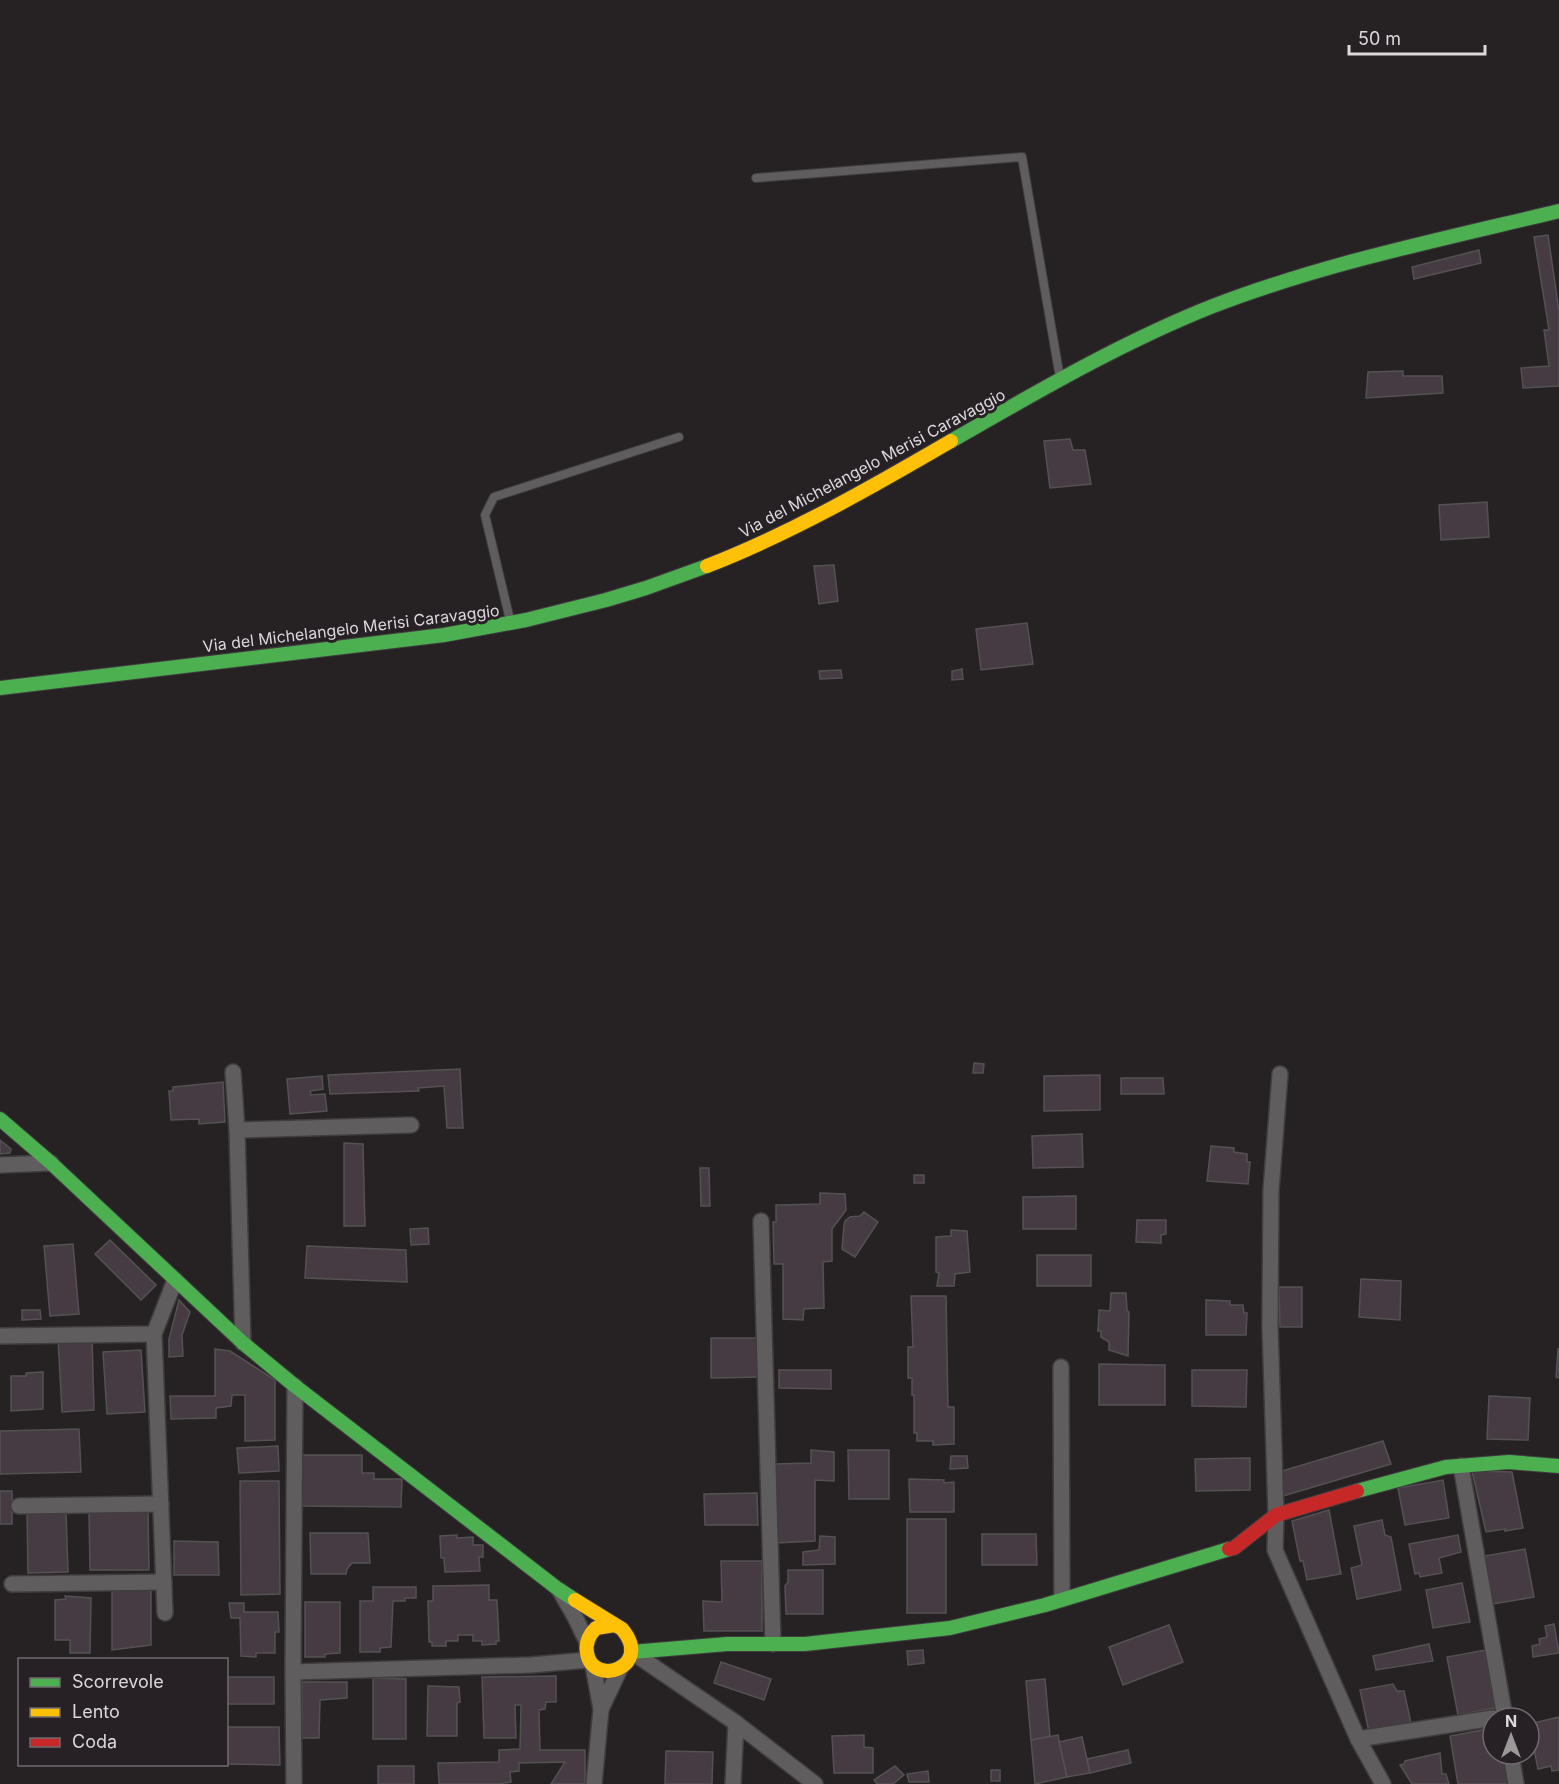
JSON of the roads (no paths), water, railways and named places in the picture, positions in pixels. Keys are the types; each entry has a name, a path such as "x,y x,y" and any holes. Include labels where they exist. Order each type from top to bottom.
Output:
{"street":[{"name":"Via del Michelangelo Merisi Caravaggio","path":"0,688 444,635 512,624 621,596 661,583 761,543 862,490 1060,380 1164,327 1220,303 1268,286 1357,260 1559,211"},
{"path":"233,1072 237,1130 243,1343"},
{"path":"1280,1074 1270,1190 1270,1326 1275,1550 1358,1738 1383,1784"},
{"path":"0,1119 51,1163 243,1343 295,1386 558,1589 628,1634 632,1642 629,1661 620,1669 601,1709"},
{"path":"237,1130 411,1125"},
{"path":"0,1165 51,1163"},
{"path":"760,1221 773,1644"},
{"path":"165,1613 154,1334 175,1280"},
{"path":"0,1336 154,1334"},
{"path":"1061,1367 1062,1599"},
{"path":"294,1784 292,1672 295,1386"},
{"path":"632,1652 727,1644 816,1643 950,1628 1062,1599 1234,1548 1276,1515 1434,1470 1509,1462 1559,1466"},
{"path":"1461,1466 1497,1706"},
{"path":"18,1506 161,1504"},
{"path":"12,1584 164,1582"},
{"path":"558,1589 575,1617 586,1642"},
{"path":"594,1784 601,1709 591,1663 586,1652 586,1642 589,1635 596,1629 603,1625 615,1625"},
{"path":"632,1652 736,1723 815,1784"},
{"path":"292,1672 591,1663 600,1670 620,1669"},
{"path":"1358,1738 1481,1721"},
{"path":"734,1784 736,1723"},
{"path":"1513,1766 1516,1784"}],"lane":[{"path":"756,178 1022,157 1060,380"},
{"path":"512,624 485,515 494,497 680,436"}]}
